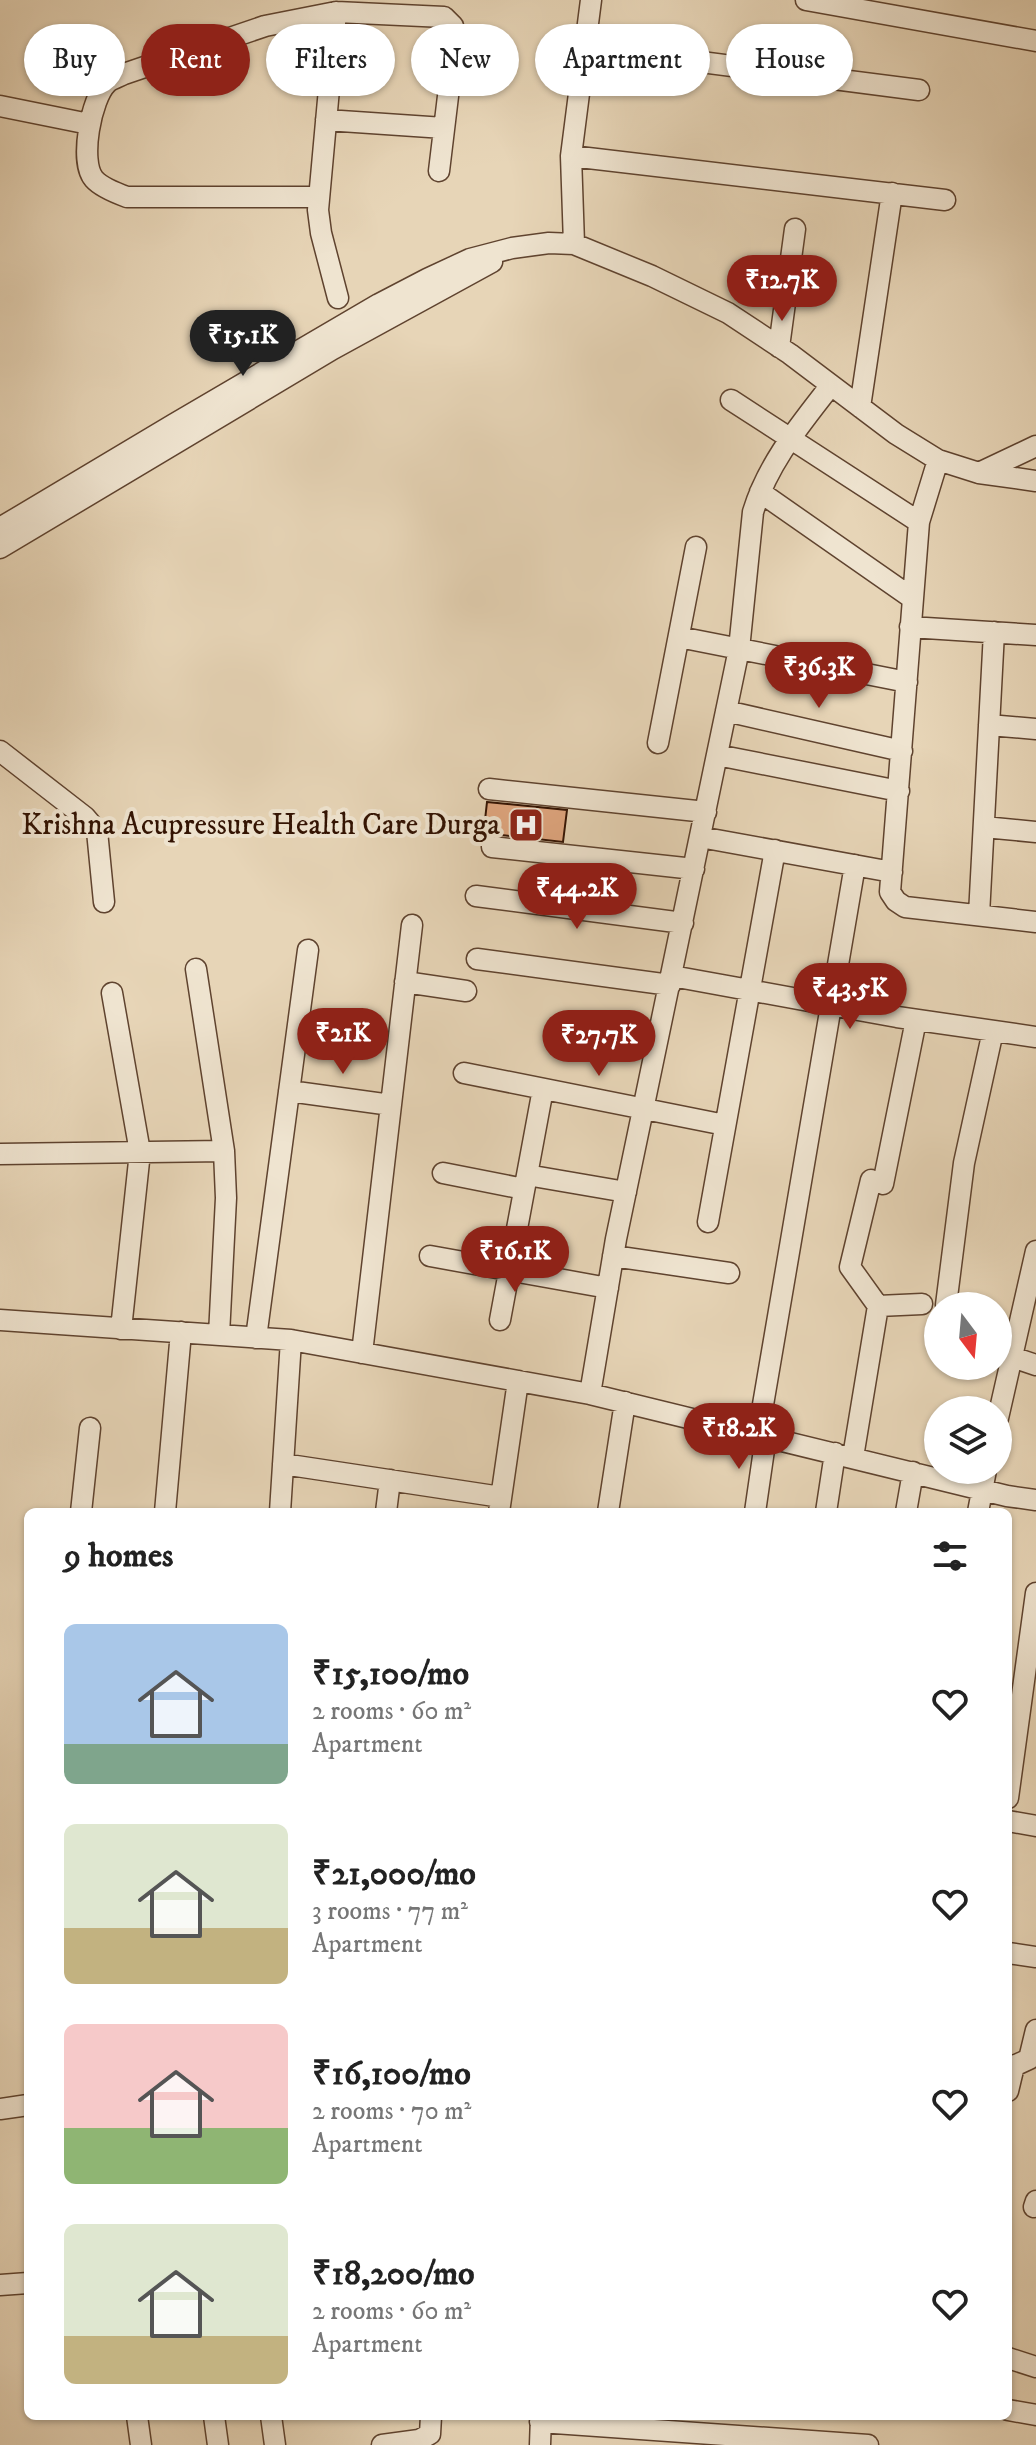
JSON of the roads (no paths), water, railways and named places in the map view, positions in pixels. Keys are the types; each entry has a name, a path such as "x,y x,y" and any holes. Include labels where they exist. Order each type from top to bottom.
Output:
{"street":[{"path":"588,24 591,0"},
{"path":"806,0 1036,41"},
{"path":"336,12 318,210 338,298"},
{"path":"319,197 127,197 114,192 93,179 88,166 89,124 96,101 106,84 124,74 265,26 336,12 444,17 453,26 455,38 439,171"},
{"path":"710,63 919,90"},
{"path":"574,244 571,156 579,96"},
{"path":"0,106 89,124"},
{"path":"326,120 444,128"},
{"path":"571,156 945,200"},
{"path":"860,407 892,193"},
{"path":"779,347 795,229"},
{"path":"0,528 379,304 470,259 512,248 549,243 574,244 652,276 728,313 938,460 979,473 1036,481"},
{"path":"0,548 333,349 493,262 512,248"},
{"path":"590,1394 613,1256 739,649 753,512 760,492 789,438 831,385"},
{"path":"731,400 919,522"},
{"path":"979,473 1036,446"},
{"path":"938,460 919,522 890,892 905,907 1036,922"},
{"path":"760,492 912,598"},
{"path":"658,743 696,547"},
{"path":"910,627 1036,635"},
{"path":"979,915 994,632"},
{"path":"679,637 907,682"},
{"path":"726,711 902,751"},
{"path":"989,725 1036,729"},
{"path":"0,751 85,817 97,831 104,902"},
{"path":"717,755 899,791"},
{"path":"489,789 706,812"},
{"path":"984,827 1036,832"},
{"path":"700,837 892,872"},
{"path":"492,847 694,869"},
{"path":"708,1222 775,850"},
{"path":"755,1508 762,1435 855,865"},
{"path":"476,896 683,923"},
{"path":"362,1353 412,925"},
{"path":"256,1338 308,950"},
{"path":"477,959 749,990 916,1020 1036,1037"},
{"path":"196,969 224,1151 226,1198 219,1335"},
{"path":"405,982 466,991"},
{"path":"112,993 140,1152 121,1329"},
{"path":"827,1508 844,1455 878,1306 850,1267 877,1182 916,1020"},
{"path":"948,1292 964,1163 993,1031"},
{"path":"464,1073 725,1125"},
{"path":"500,1320 543,1089"},
{"path":"289,1091 391,1105"},
{"path":"0,1154 224,1151"},
{"path":"443,1173 626,1192"},
{"path":"1036,1251 1012,1357 1036,1365"},
{"path":"430,1256 608,1288"},
{"path":"613,1256 729,1273"},
{"path":"878,1306 922,1304"},
{"path":"0,1320 291,1340 590,1394 924,1473"},
{"path":"165,1508 181,1332"},
{"path":"280,1508 291,1340"},
{"path":"283,1464 390,1480 500,1504 518,1381"},
{"path":"609,1508 625,1402"},
{"path":"81,1508 90,1428"},
{"path":"907,1508 913,1472"},
{"path":"386,1508 390,1480"},
{"path":"979,1508 983,1484"},
{"path":"993,1484 1035,1502"},
{"path":"1012,1769 1036,1593"},
{"path":"1012,1822 1036,1826"},
{"path":"1012,1954 1036,1957"},
{"path":"1012,2066 1029,2059 1036,2030"},
{"path":"0,2109 24,2106"},
{"path":"0,2285 24,2283"},
{"path":"1012,2359 1036,2367"},
{"path":"1012,2411 1036,2415"},
{"path":"138,2420 141,2445"},
{"path":"215,2420 218,2445"},
{"path":"272,2420 275,2445"},
{"path":"382,2445 419,2440 430,2434 431,2420"},
{"path":"540,2420 540,2445"},
{"path":"553,2420 868,2445"}],"place":[{"name":"Krishna Acupressure Health Care Durga","path":"526,825"}]}
